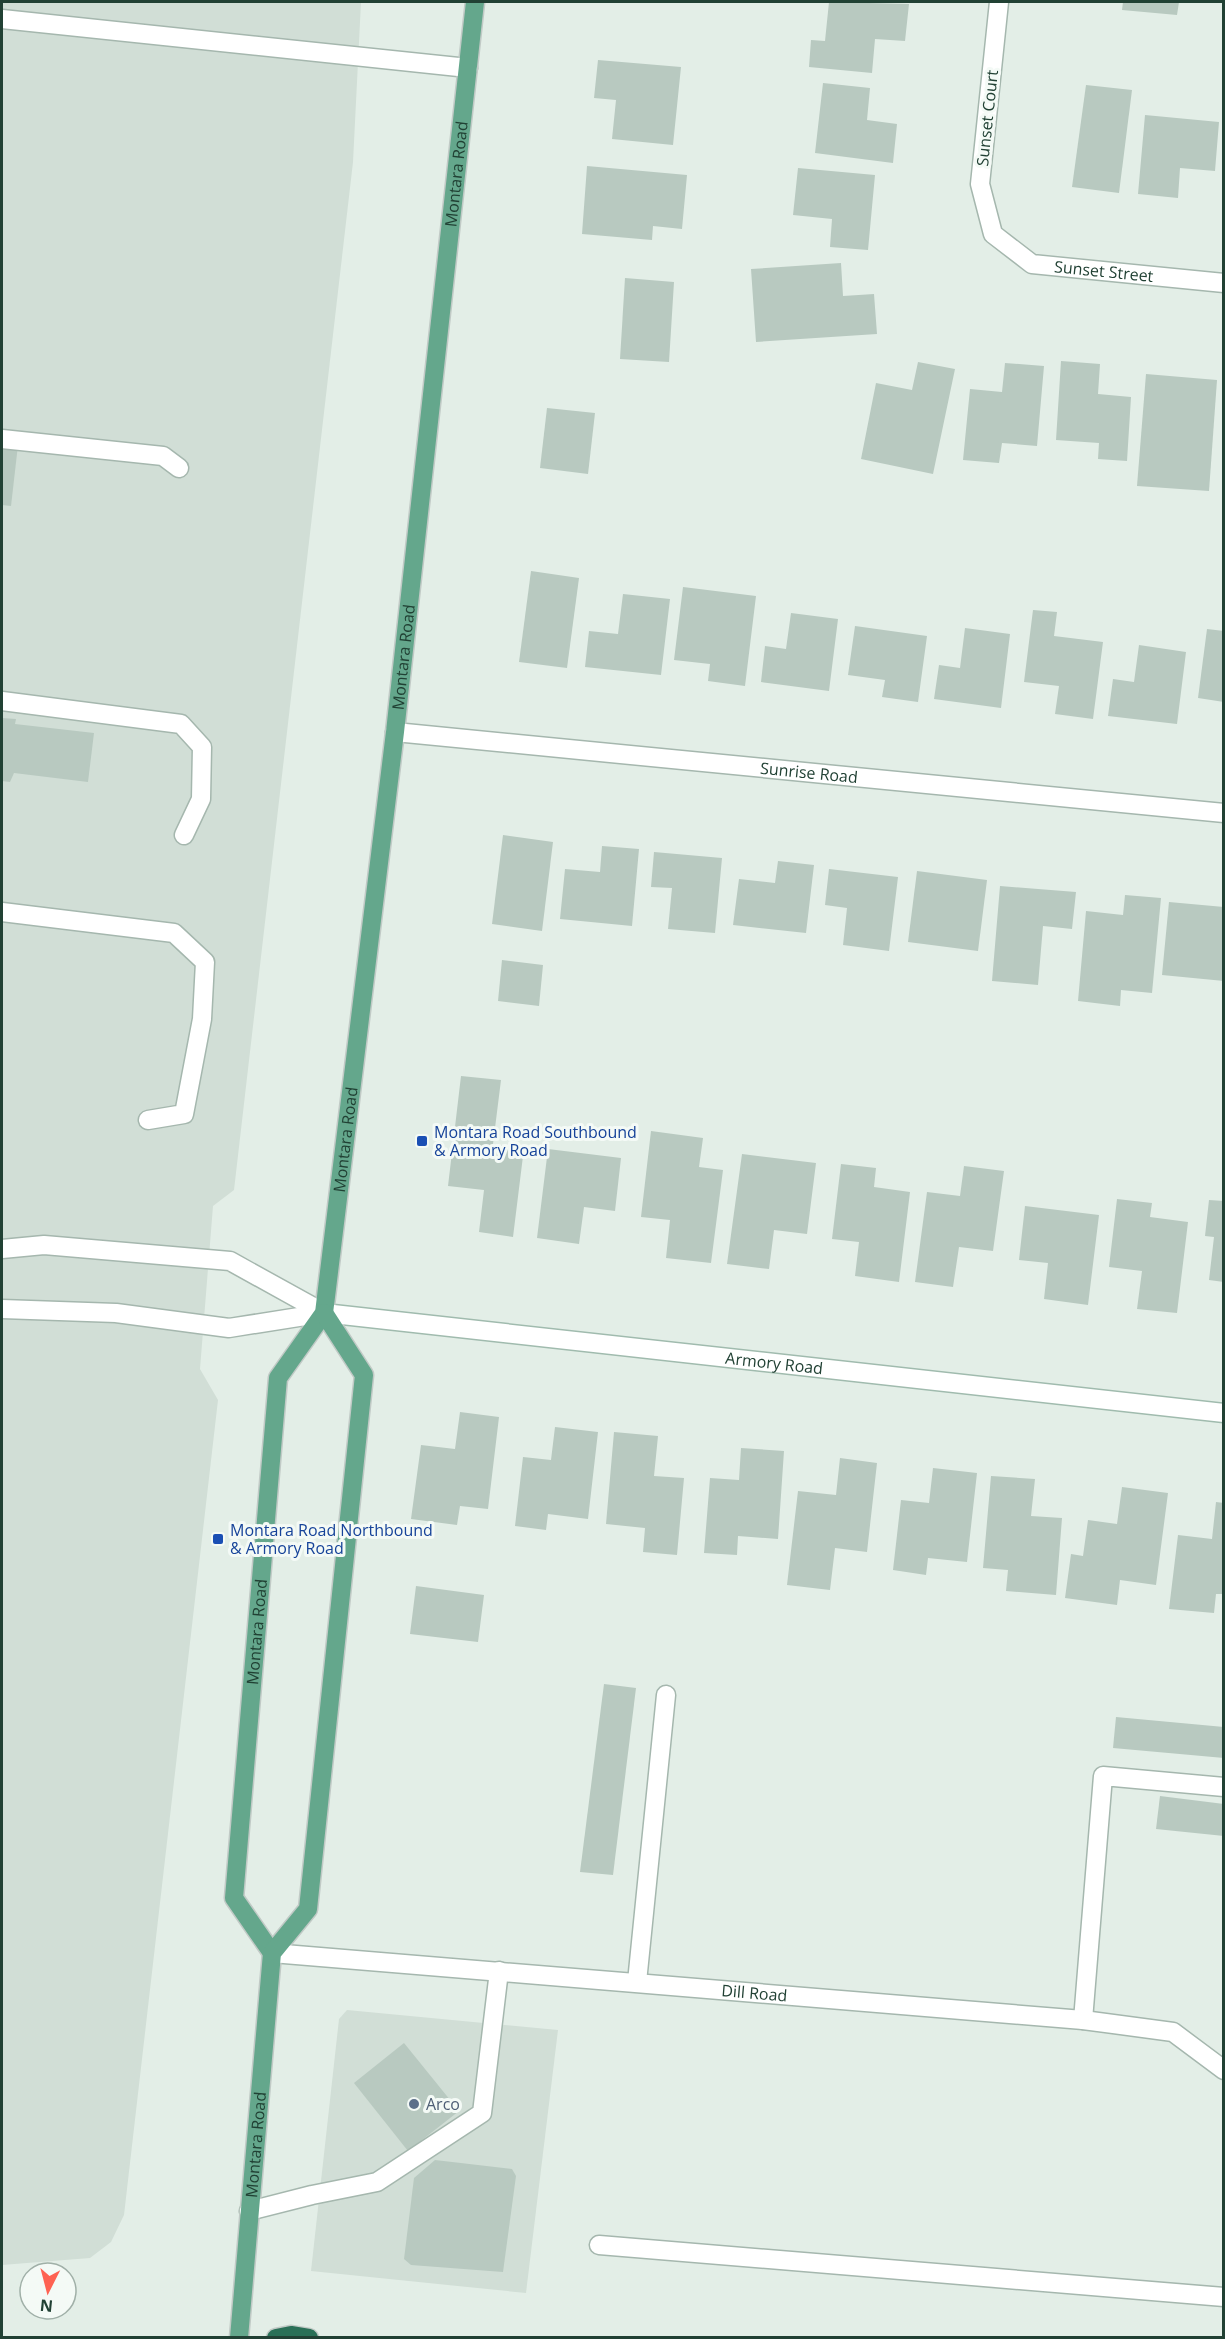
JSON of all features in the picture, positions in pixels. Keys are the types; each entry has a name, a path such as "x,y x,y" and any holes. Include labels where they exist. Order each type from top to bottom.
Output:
{"highway":[{"path":"276,2337 291,2335 309,2337"}],"main road":[{"name":"Montara Road","path":"239,2337 272,1953 234,1898 278,1378 324,1313 395,732 475,2"},
{"path":"272,1953 308,1909 364,1375 324,1313"}],"street":[{"name":"Sunset Court","path":"993,234 980,184 999,2"},
{"path":"2,19 468,68"},
{"name":"Sunset Street","path":"993,234 1032,264 1224,283"},
{"path":"2,439 163,456 179,468"},
{"path":"2,701 182,724 202,747 201,799 184,835"},
{"name":"Sunrise Road","path":"395,732 1224,813"},
{"path":"2,912 174,933 205,962 202,1019 184,1114 148,1120"},
{"path":"2,1249 44,1245 230,1261 324,1313"},
{"path":"2,1309 116,1313 229,1328 324,1313"},
{"name":"Armory Road","path":"324,1313 1224,1413"},
{"path":"637,1982 666,1695"},
{"path":"1083,2020 1103,1776 1224,1787"},
{"name":"Dill Road","path":"272,1953 1083,2020 1173,2032 1224,2070"},
{"path":"249,2211 376,2182 482,2113 500,1971"},
{"path":"599,2245 1224,2297"}],"shaded area":[{"path":"2,2 361,2 353,162 234,1190 213,1206 200,1369 218,1400 124,2215 111,2242 90,2258 18,2261 18,2264 2,2265"},
{"path":"347,2010 558,2030 526,2293 311,2271 339,2019"}],"building":[{"path":"829,2 909,4 905,41 875,39 872,73 809,67 811,40 825,41"},
{"path":"1123,2 1179,2 1177,15 1122,10"},
{"path":"598,60 681,67 673,145 612,139 616,100 594,98"},
{"path":"823,83 870,88 867,120 897,124 893,163 815,153"},
{"path":"1086,85 1132,90 1119,193 1072,187"},
{"path":"1145,115 1219,122 1215,171 1180,168 1178,198 1138,194"},
{"path":"587,166 687,175 682,229 653,226 652,240 582,234"},
{"path":"798,168 875,175 868,250 830,247 832,219 793,215"},
{"path":"841,263 843,296 874,294 877,334 756,342 751,269"},
{"path":"625,278 674,282 669,362 620,359"},
{"path":"1061,361 1100,364 1098,394 1131,397 1127,461 1098,459 1099,443 1056,440"},
{"path":"918,362 955,369 933,474 861,459 876,383 912,390"},
{"path":"1005,363 1044,366 1037,446 1002,443 999,463 963,460 970,389 1002,392"},
{"path":"1146,374 1217,380 1209,491 1137,486"},
{"path":"547,408 595,413 588,474 540,468"},
{"path":"2,443 18,445 11,506 2,505"},
{"path":"531,571 579,578 567,668 519,662"},
{"path":"683,587 756,596 745,686 708,681 710,664 674,660"},
{"path":"623,594 670,599 661,675 585,667 589,631 618,634"},
{"path":"1033,610 1057,612 1054,636 1103,642 1093,719 1055,714 1059,686 1024,682"},
{"path":"791,613 838,619 829,691 761,682 765,646 786,649"},
{"path":"855,626 927,636 918,702 882,697 885,680 848,675"},
{"path":"965,628 1010,634 1001,708 934,699 939,665 960,668"},
{"path":"1207,629 1224,631 1224,702 1198,698"},
{"path":"1139,645 1186,652 1177,724 1108,716 1113,679 1134,682"},
{"path":"2,718 16,719 15,724 94,733 88,782 14,773 10,782 2,781"},
{"path":"503,835 553,842 542,931 492,924"},
{"path":"602,846 639,849 632,926 560,919 565,869 600,872"},
{"path":"654,852 722,858 715,933 668,929 672,888 651,887"},
{"path":"778,861 814,865 806,933 733,925 739,879 775,883"},
{"path":"829,869 898,877 889,951 843,945 847,908 825,905"},
{"path":"917,871 987,880 978,951 908,942"},
{"path":"1000,886 1076,892 1072,929 1043,926 1038,985 992,981"},
{"path":"1125,895 1161,898 1152,993 1121,990 1120,1006 1078,1001 1086,911 1123,915"},
{"path":"1169,902 1224,907 1224,981 1162,975"},
{"path":"502,960 543,965 539,1006 498,1001"},
{"path":"461,1076 501,1080 493,1144 524,1148 513,1237 479,1232 484,1190 448,1186"},
{"path":"651,1131 703,1138 699,1167 723,1170 711,1263 666,1258 670,1220 641,1217"},
{"path":"548,1149 621,1158 615,1211 584,1207 579,1244 537,1238"},
{"path":"742,1154 816,1163 807,1234 774,1230 769,1269 727,1264"},
{"path":"841,1164 876,1168 874,1187 910,1192 899,1282 855,1276 859,1242 832,1239"},
{"path":"964,1166 1004,1171 993,1251 959,1247 953,1287 915,1282 927,1192 960,1196"},
{"path":"1117,1199 1152,1203 1150,1217 1188,1222 1177,1313 1137,1309 1142,1271 1109,1267"},
{"path":"1209,1200 1224,1201 1224,1282 1209,1280 1214,1237 1205,1236"},
{"path":"1025,1206 1099,1215 1088,1305 1044,1299 1048,1263 1019,1260"},
{"path":"460,1412 499,1417 488,1509 460,1506 457,1525 411,1519 421,1445 455,1449"},
{"path":"555,1427 598,1432 588,1519 548,1514 546,1530 515,1526 523,1457 551,1460"},
{"path":"614,1432 658,1436 654,1476 684,1478 677,1555 643,1552 645,1528 606,1524"},
{"path":"741,1448 784,1451 778,1539 738,1536 737,1555 704,1553 710,1478 739,1480"},
{"path":"840,1458 877,1463 867,1552 835,1548 830,1590 787,1585 798,1491 836,1495"},
{"path":"933,1468 977,1473 967,1562 928,1558 926,1575 893,1570 901,1500 929,1503"},
{"path":"991,1476 1035,1479 1031,1516 1062,1518 1056,1595 1006,1591 1008,1570 983,1568"},
{"path":"1122,1487 1168,1493 1156,1585 1120,1580 1117,1605 1065,1598 1071,1554 1083,1556 1088,1520 1117,1524"},
{"path":"1216,1502 1224,1503 1224,1594 1216,1594 1214,1613 1169,1609 1178,1535 1212,1539"},
{"path":"416,1586 484,1595 478,1642 410,1634"},
{"path":"604,1684 636,1688 613,1875 580,1872"},
{"path":"1116,1717 1224,1727 1224,1758 1113,1748"},
{"path":"1160,1796 1224,1804 1224,1836 1156,1829"},
{"path":"404,2043 459,2111 408,2151 354,2083"},
{"path":"435,2160 512,2169 516,2176 503,2272 411,2265 404,2259 414,2178"}],"place":[{"name":"Montara Road Southbound & Armory Road","path":"422,1141"},
{"name":"Montara Road Northbound & Armory Road","path":"218,1539"},
{"name":"Arco","path":"414,2104"}]}
